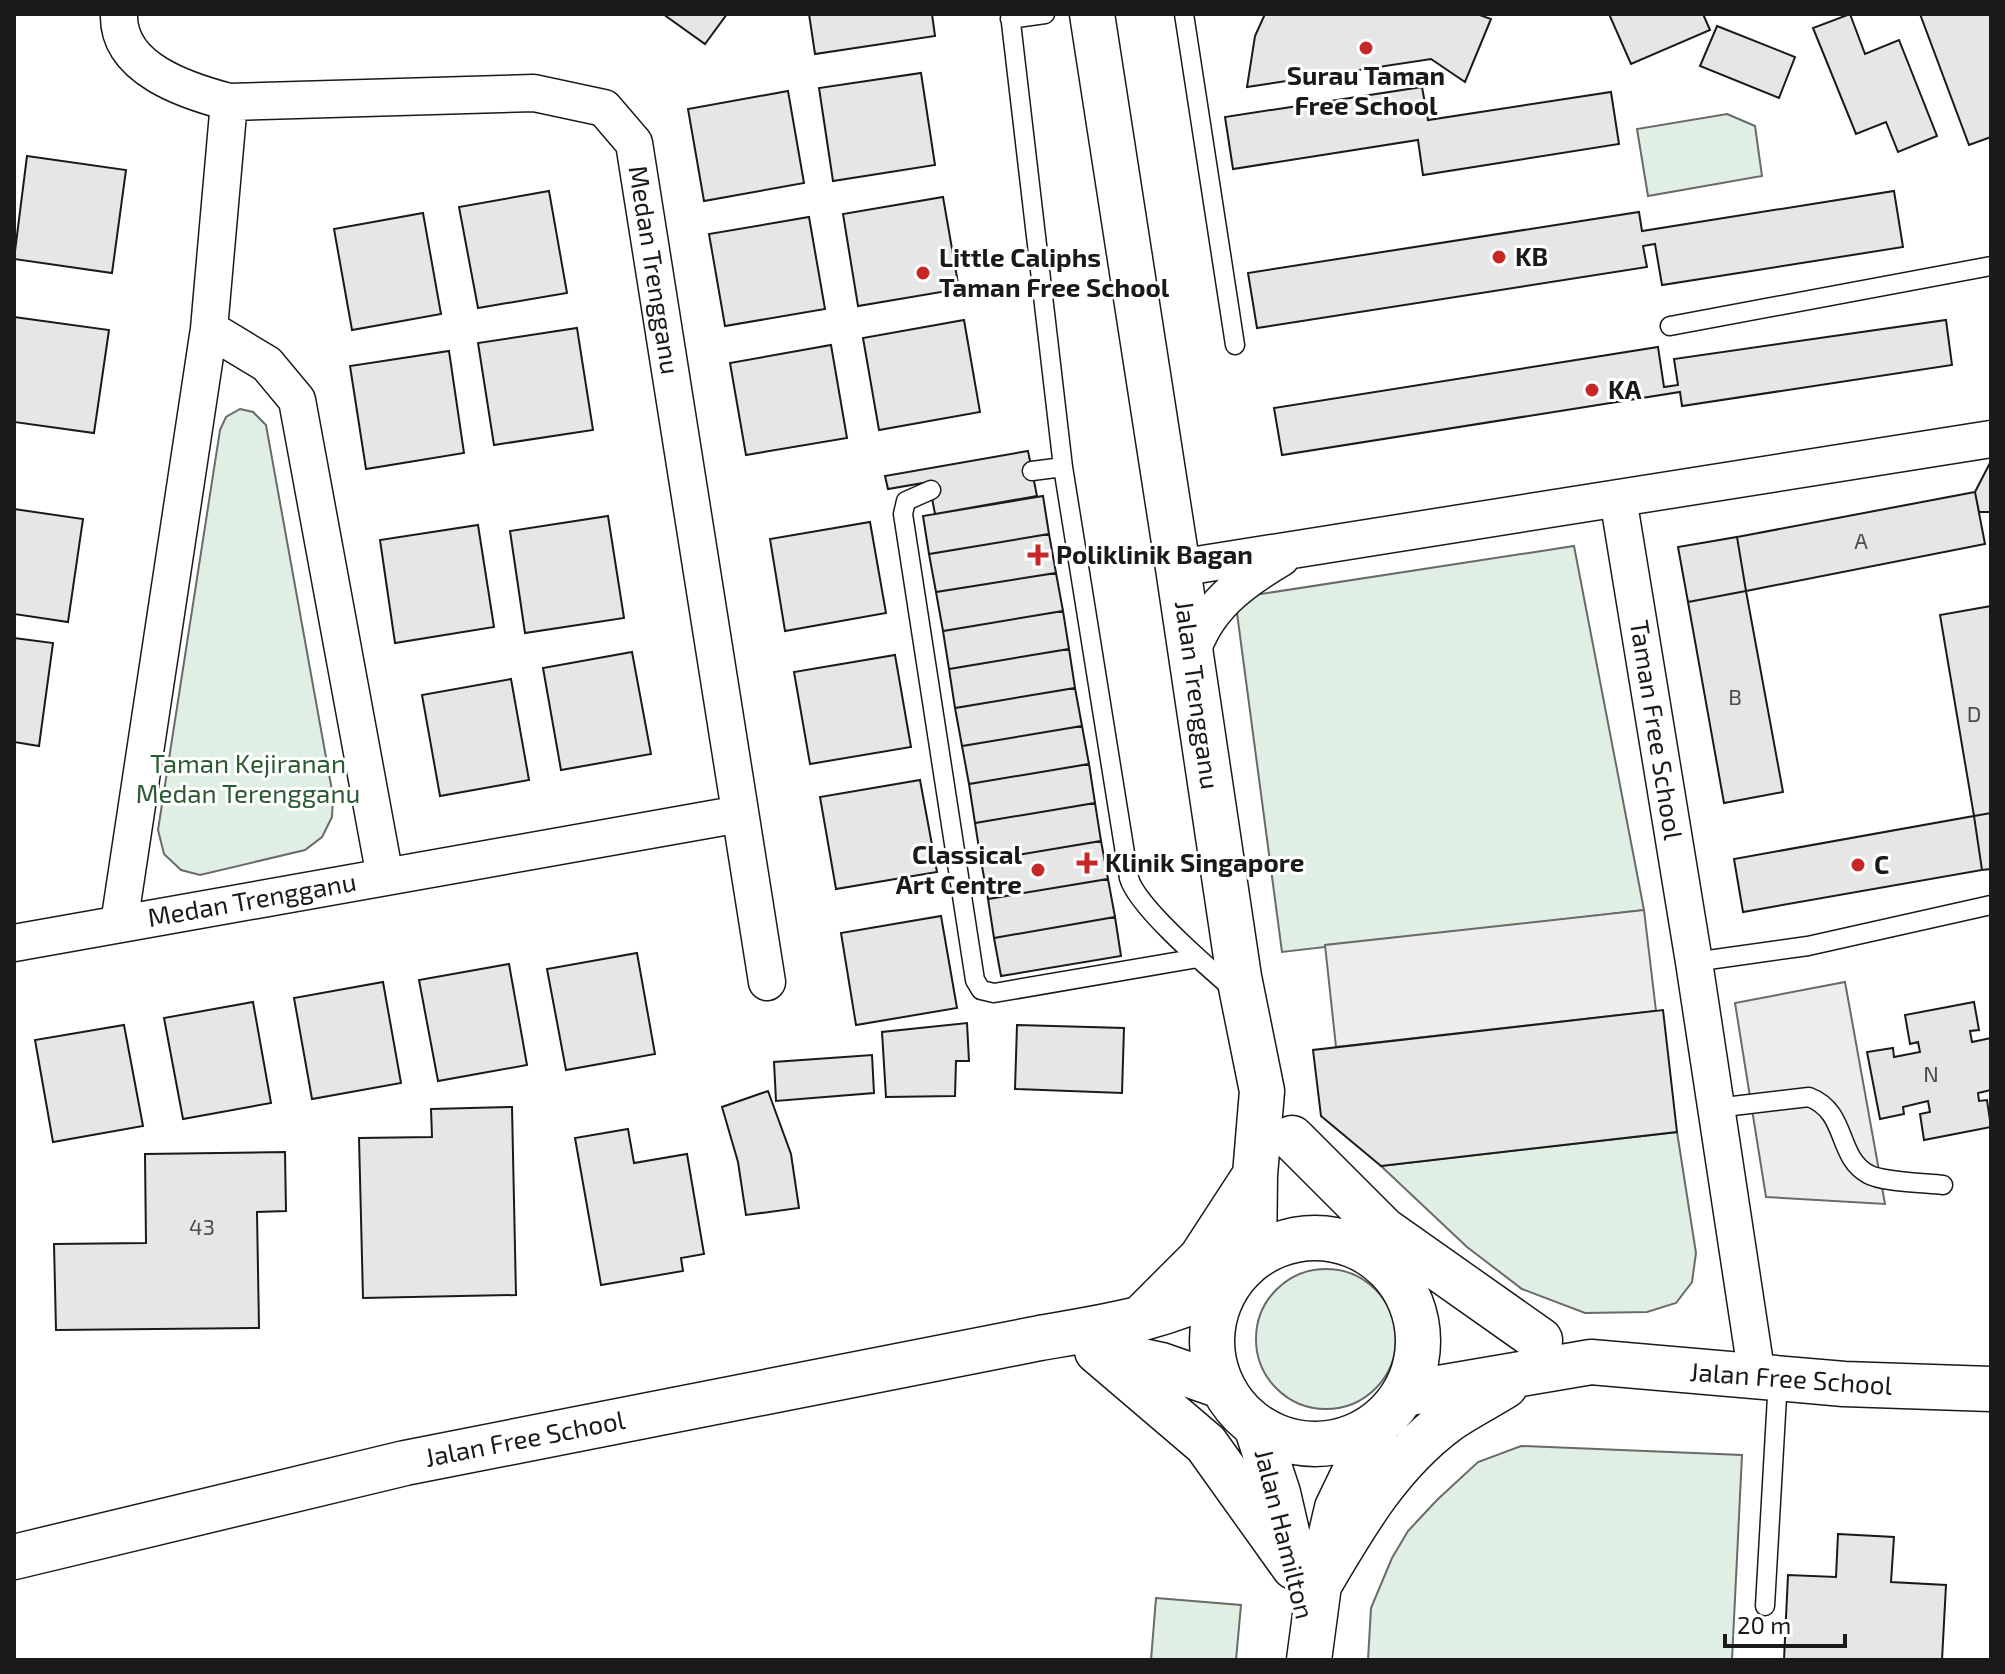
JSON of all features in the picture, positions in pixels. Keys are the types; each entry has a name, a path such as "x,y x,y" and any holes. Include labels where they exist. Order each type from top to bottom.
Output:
{"main road":[{"name":"Jalan Trengganu","path":"1092,14 1242,997 1262,1091 1255,1175 1240,1272"},
{"name":"Jalan Trengganu","path":"1262,1091 1292,1138 1347,1242"},
{"path":"1292,1138 1384,1230 1536,1355"},
{"path":"1137,1322 1201,1258 1255,1175"},
{"path":"1391,1408 1416,1367 1419,1339 1414,1311 1402,1284 1378,1259 1347,1242 1304,1239 1282,1243 1240,1272 1213,1318 1211,1353 1221,1386 1236,1408 1256,1426 1286,1440 1317,1444 1349,1438 1391,1408 1536,1355"},
{"name":"Jalan Free School","path":"14,1557 405,1463 1040,1338 1137,1322 1175,1310 1240,1272"},
{"name":"Jalan Free School","path":"1402,1284 1536,1355 1768,1378 1916,1388 1991,1389"},
{"name":"Jalan Free School","path":"1040,1338 1161,1365 1221,1386"},
{"path":"1097,1351 1206,1444 1306,1576 1402,1461 1447,1421 1536,1355"},
{"path":"1916,1388 1991,1422"},
{"name":"Jalan Hamilton","path":"1306,1576 1337,1508 1391,1408"},
{"name":"Jalan Hamilton","path":"1256,1426 1306,1576 1310,1651"}],"street":[{"name":"Medan Trengganu","path":"119,14 129,46 150,71 185,90 229,102 534,93 604,108 634,143 767,982"},
{"name":"Medan Trengganu","path":"119,924 209,329 229,102"},
{"name":"Medan Trengganu","path":"209,329 267,364 297,400 385,877"},
{"path":"1178,568 1991,439"},
{"name":"Taman Free School","path":"1618,498 1716,1108 1768,1378"},
{"path":"1191,655 1195,641 1215,607 1233,589 1296,549"},
{"name":"Medan Trengganu","path":"14,943 740,814"}],"lane":[{"path":"1045,14 1010,17 1063,467 1131,885 1139,898 1198,958 1242,997"},
{"path":"1184,14 1235,345"},
{"path":"1670,326 1991,266"},
{"path":"1032,471 1063,467"},
{"path":"931,490 906,501 903,514 975,980 981,990 994,993 1198,958"},
{"path":"1694,962 1808,946 1991,905"},
{"path":"1716,1108 1809,1097 1821,1102 1830,1111 1851,1158 1871,1176 1943,1185"},
{"path":"1765,1606 1768,1378"}],"green space":[{"path":"1727,114 1755,126 1762,176 1648,196 1637,129"},
{"name":"Taman Kejiranan Medan Terengganu","path":"240,409 253,412 266,425 333,796 332,817 322,837 305,850 200,875 181,870 164,854 158,830 220,430 226,417"},
{"path":"1574,546 1644,910 1282,952 1235,598"},
{"path":"1677,1132 1696,1253 1692,1282 1676,1303 1647,1312 1585,1313 1522,1289 1467,1247 1381,1166"},
{"path":"1326,1269 1353,1274 1376,1289 1391,1312 1396,1339 1391,1366 1376,1389 1353,1404 1326,1409 1299,1404 1276,1389 1261,1366 1256,1339 1261,1312 1276,1289 1299,1274"},
{"path":"1521,1446 1742,1455 1732,1660 1368,1660 1371,1608 1392,1558 1408,1531 1478,1462"},
{"path":"1156,1598 1241,1605 1236,1660 1151,1660"}],"shaded area":[{"path":"1644,910 1656,1011 1336,1047 1325,945"},
{"path":"1845,982 1885,1204 1766,1197 1735,1003"}],"building":[{"path":"663,14 727,14 705,44"},
{"path":"809,14 932,14 935,36 815,54"},
{"name":"Surau Taman Free School","path":"1265,14 1477,14 1491,19 1465,82 1431,59 1247,87 1255,36"},
{"path":"1609,14 1703,14 1710,30 1631,64"},
{"path":"1850,14 1865,54 1899,40 1937,136 1898,152 1886,122 1856,134 1813,28"},
{"path":"1920,14 1991,14 1991,137 1969,145"},
{"path":"1717,26 1795,57 1779,98 1700,66"},
{"path":"921,73 935,165 833,181 819,88"},
{"path":"1422,87 1428,120 1611,92 1619,144 1423,175 1418,140 1233,169 1225,117"},
{"path":"788,91 804,183 704,201 688,109"},
{"path":"27,156 126,170 112,273 14,259"},
{"path":"549,191 567,293 478,308 459,207"},
{"name":"KB","path":"1894,191 1903,247 1662,285 1655,244 1643,246 1647,267 1257,328 1248,273 1639,212 1642,231"},
{"path":"943,197 959,289 858,306 843,214"},
{"path":"423,213 441,314 352,330 334,229"},
{"path":"809,217 825,309 725,326 709,234"},
{"path":"14,317 109,330 94,433 14,422"},
{"path":"964,320 980,412 879,430 863,338"},
{"name":"KA","path":"1946,320 1952,365 1682,406 1680,392 1282,455 1274,408 1658,347 1664,387 1678,385 1674,359"},
{"path":"577,328 593,430 494,445 478,343"},
{"path":"831,345 847,438 746,455 730,363"},
{"path":"449,351 464,453 366,469 350,366"},
{"path":"1028,451 1037,496 935,514 929,482 888,489 885,476"},
{"path":"1991,461 1991,512 1979,512 1975,492"},
{"name":"A","path":"1975,492 1985,544 1746,591 1737,537"},
{"path":"1043,496 1049,534 929,554 923,516"},
{"path":"14,509 83,519 68,622 14,614"},
{"path":"608,516 624,618 525,633 510,531"},
{"path":"870,522 886,613 785,631 770,539"},
{"path":"478,525 494,627 395,643 380,540"},
{"path":"1049,534 1056,573 936,592 929,554"},
{"path":"1737,537 1746,591 1688,602 1678,547"},
{"path":"1056,573 1063,611 943,631 936,592"},
{"name":"B","path":"1746,591 1783,792 1724,803 1688,602"},
{"name":"D","path":"1991,606 1991,813 1974,816 1940,615"},
{"path":"1063,611 1069,649 949,669 943,631"},
{"path":"14,638 53,643 39,746 14,742"},
{"path":"1069,649 1075,688 955,708 949,669"},
{"path":"632,652 651,754 561,770 543,668"},
{"path":"895,655 911,747 810,764 794,672"},
{"path":"511,679 529,780 440,796 422,695"},
{"path":"1075,688 1082,726 962,746 955,708"},
{"path":"1082,726 1089,764 969,784 962,746"},
{"path":"1089,764 1095,803 975,823 969,784"},
{"path":"920,780 937,872 836,889 820,797"},
{"path":"1095,803 1101,841 981,861 975,823"},
{"path":"1991,813 1991,869 1982,870 1974,816"},
{"name":"C","path":"1974,816 1982,870 1743,912 1734,859"},
{"path":"1101,841 1108,879 988,899 981,861"},
{"path":"1108,879 1115,917 994,938 988,899"},
{"path":"941,916 957,1008 856,1025 841,933"},
{"path":"1115,917 1121,956 1001,976 994,938"},
{"path":"637,953 655,1054 566,1070 547,969"},
{"path":"509,964 527,1065 438,1081 419,980"},
{"path":"383,982 401,1083 312,1099 294,998"},
{"path":"253,1002 271,1103 183,1119 164,1018"},
{"name":"N","path":"1974,1002 1979,1030 1970,1031 1972,1042 1991,1038 1991,1090 1978,1093 1979,1101 1987,1100 1991,1127 1924,1140 1920,1114 1930,1112 1928,1101 1903,1107 1904,1114 1880,1119 1867,1052 1893,1048 1894,1057 1920,1052 1918,1042 1910,1044 1905,1015"},
{"path":"1663,1010 1677,1132 1381,1166 1321,1116 1313,1050"},
{"path":"967,1023 969,1061 956,1061 955,1096 886,1097 882,1032"},
{"path":"124,1025 143,1126 53,1142 35,1040"},
{"path":"1017,1025 1124,1028 1122,1093 1015,1089"},
{"path":"872,1055 874,1093 776,1101 774,1062"},
{"path":"768,1091 791,1154 799,1208 746,1215 738,1162 722,1107"},
{"path":"512,1107 516,1295 363,1298 359,1138 432,1137 431,1109"},
{"path":"628,1129 634,1163 687,1154 704,1254 681,1258 683,1271 601,1285 575,1138"},
{"path":"285,1152 286,1211 257,1212 259,1328 56,1330 54,1244 146,1243 145,1154"},
{"path":"1838,1534 1894,1537 1891,1582 1946,1585 1942,1660 1784,1660 1788,1575 1836,1577"}],"place":[{"name":"Surau Taman Free School","path":"1366,48"},
{"name":"KB","path":"1499,257"},
{"name":"Little Caliphs Taman Free School","path":"923,273"},
{"name":"KA","path":"1592,390"},
{"name":"Poliklinik Bagan","path":"1038,555"},
{"name":"Klinik Singapore","path":"1087,863"},
{"name":"C","path":"1858,865"},
{"name":"Classical Art Centre","path":"1038,870"}]}
